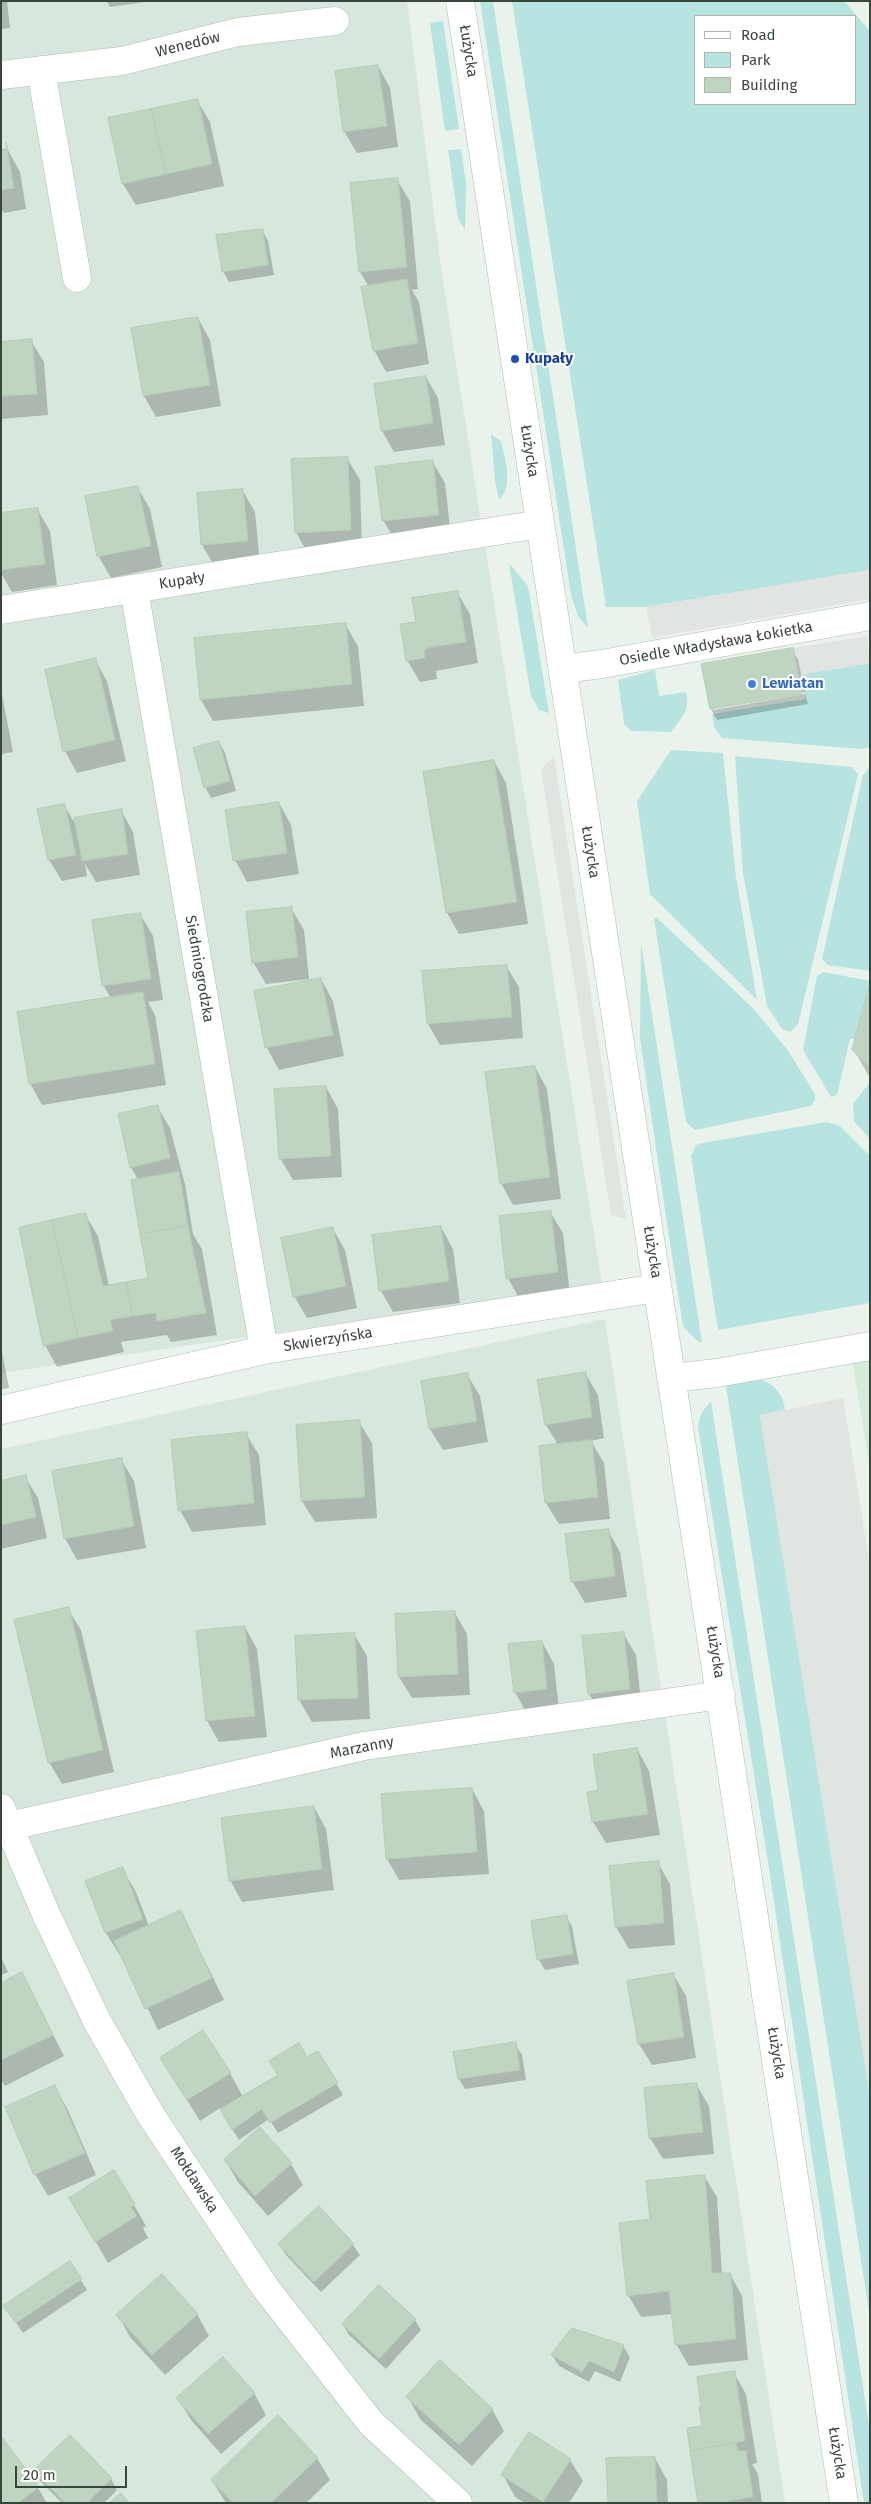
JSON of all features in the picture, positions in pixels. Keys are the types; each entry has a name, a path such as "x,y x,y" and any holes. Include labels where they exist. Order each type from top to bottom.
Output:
{"street":[{"name":"Łużycka","path":"460,1 844,2503"},
{"name":"Wenedów","path":"1,75 122,61 238,32 335,21"},
{"path":"41,70 77,278"},
{"name":"Kupały","path":"1,610 540,524"},
{"name":"Siedmiogrodzka","path":"134,589 264,1350"},
{"name":"Osiedle Władysława Łokietka","path":"563,669 602,664 870,616"},
{"name":"Skwierzyńska","path":"1,1410 264,1350 657,1288"},
{"path":"672,1378 717,1373 870,1346"},
{"name":"Marzanny","path":"3,1821 364,1746 721,1695"},
{"name":"Mołdawska","path":"3,1821 97,2021 150,2114 264,2286 370,2423 458,2503"}],"shaded area":[{"path":"1,1 407,1 441,268 602,1285 1,1373"},
{"path":"870,570 870,599 652,638 646,607"},
{"path":"867,636 870,663 798,675 793,648"},
{"path":"554,756 626,1219 611,1215 541,769"},
{"path":"605,1319 785,2503 1,2503 1,1449"},
{"path":"870,1357 870,1468 852,1360"},
{"path":"843,1398 870,1565 870,2095 760,1415"}],"green space":[{"path":"480,1 493,1 588,628 578,616 571,595"},
{"path":"512,1 844,1 870,31 870,570 646,607 606,607"},
{"path":"443,21 459,129 445,131 430,23"},
{"path":"461,149 466,183 465,230 458,218 448,150"},
{"path":"491,434 501,441 507,472 504,494 499,500 495,481"},
{"path":"509,563 528,586 549,713 539,710 531,696"},
{"path":"870,663 870,747 861,749 722,738 714,727 712,714 805,699 802,674"},
{"path":"655,670 659,696 686,692 686,709 671,732 631,731 624,724 618,680"},
{"path":"671,750 723,753 736,877 757,1000 650,894 637,801"},
{"path":"735,756 852,767 858,774 798,1024 790,1032 782,1029 767,1006 743,873"},
{"path":"870,767 870,971 828,965 822,959 863,775"},
{"path":"656,917 752,1007 787,1049 815,1094 815,1100 811,1106 695,1130 686,1122 654,919"},
{"path":"641,942 702,1343 696,1340 683,1326 666,1217 640,1038"},
{"path":"824,972 870,981 855,1039 850,1039 837,1095 831,1097 803,1050 817,976"},
{"path":"870,1082 870,1139 854,1121 853,1104"},
{"path":"827,1122 840,1126 870,1156 870,1303 718,1330 691,1156 696,1145"},
{"path":"760,1379 770,1384 777,1391 783,1400 785,1410 760,1415 870,2095 870,2318 726,1386"},
{"path":"711,1402 870,2432 870,2503 864,2503 768,1862 698,1427 702,1413"}],"building":[{"path":"378,65 387,126 343,132 335,71"},
{"path":"198,99 212,164 166,174 151,109"},
{"path":"151,109 166,174 122,184 108,118"},
{"path":"6,142 14,188 1,190 1,150 7,149"},
{"path":"398,178 407,267 359,272 350,183"},
{"path":"263,229 268,265 222,272 216,235"},
{"path":"407,279 418,343 373,351 361,287"},
{"path":"198,317 210,385 143,396 131,328"},
{"path":"32,339 37,394 1,396 1,342"},
{"path":"426,376 433,423 381,431 374,384"},
{"path":"348,457 351,530 295,533 291,459"},
{"path":"433,460 439,515 382,521 375,467"},
{"path":"138,486 151,546 97,557 85,496"},
{"path":"243,489 248,541 201,545 197,493"},
{"path":"38,508 45,564 1,570 1,513"},
{"path":"458,591 466,642 431,647 424,650 425,658 406,661 400,624 416,622 412,598"},
{"path":"346,623 352,684 200,700 194,638"},
{"name":"Lewiatan","path":"793,648 802,694 710,709 701,664"},
{"path":"96,658 115,740 63,752 45,670"},
{"path":"219,741 230,781 204,788 193,748"},
{"path":"494,760 517,902 446,913 423,772"},
{"path":"279,802 287,853 233,861 225,810"},
{"path":"65,804 76,855 48,860 37,809"},
{"path":"122,809 128,854 82,861 74,818"},
{"path":"292,907 298,957 252,963 246,912"},
{"path":"141,913 151,979 102,986 92,920"},
{"path":"507,965 512,1017 427,1024 422,971"},
{"path":"321,978 333,1035 265,1048 254,991"},
{"path":"870,983 870,1067 852,1050"},
{"path":"143,992 155,1064 29,1084 17,1012"},
{"path":"535,1066 550,1177 500,1184 485,1072"},
{"path":"326,1086 331,1156 279,1159 274,1089"},
{"path":"158,1105 170,1158 130,1168 118,1114"},
{"path":"179,1172 188,1226 140,1234 131,1180"},
{"path":"551,1211 558,1272 506,1279 499,1216"},
{"path":"86,1213 103,1286 126,1282 133,1316 110,1320 113,1331 78,1338 52,1220"},
{"path":"52,1220 78,1338 43,1346 19,1228"},
{"path":"188,1226 206,1313 157,1321 156,1313 133,1316 126,1282 148,1278 140,1234"},
{"path":"441,1226 449,1281 379,1291 372,1235"},
{"path":"333,1227 346,1286 293,1297 281,1238"},
{"path":"586,1372 592,1417 545,1425 537,1380"},
{"path":"468,1373 477,1421 429,1429 421,1381"},
{"path":"360,1420 365,1497 301,1501 296,1425"},
{"path":"247,1432 254,1503 178,1511 171,1440"},
{"path":"592,1440 598,1497 545,1503 539,1446"},
{"path":"122,1458 134,1526 64,1539 52,1471"},
{"path":"26,1475 36,1517 1,1525 1,1481"},
{"path":"609,1529 615,1576 571,1582 565,1534"},
{"path":"69,1607 103,1750 48,1763 14,1620"},
{"path":"455,1611 458,1674 398,1677 395,1614"},
{"path":"245,1626 255,1716 206,1721 196,1631"},
{"path":"624,1632 630,1689 588,1694 582,1636"},
{"path":"355,1633 358,1698 298,1700 295,1636"},
{"path":"542,1641 547,1689 514,1693 508,1644"},
{"path":"637,1748 648,1814 592,1822 587,1792 598,1790 593,1755"},
{"path":"472,1788 477,1852 386,1859 381,1794"},
{"path":"314,1806 322,1869 229,1881 221,1818"},
{"path":"659,1861 664,1923 615,1927 609,1866"},
{"path":"123,1867 143,1919 105,1933 85,1881"},
{"path":"181,1910 212,1978 145,2009 114,1941"},
{"path":"567,1915 573,1954 537,1960 531,1921"},
{"path":"22,1972 53,2035 1,2060 1,1983"},
{"path":"674,1973 684,2037 638,2044 627,1981"},
{"path":"203,2030 231,2073 187,2100 160,2058"},
{"path":"516,2042 520,2070 458,2079 453,2052"},
{"path":"299,2043 307,2057 318,2051 338,2083 270,2123 262,2109 232,2130 220,2109 278,2075 269,2061"},
{"path":"697,2083 703,2132 649,2138 644,2088"},
{"path":"55,2085 85,2153 34,2175 5,2107"},
{"path":"260,2127 292,2163 255,2196 224,2160"},
{"path":"114,2170 135,2204 131,2207 137,2216 95,2242 69,2198"},
{"path":"705,2175 712,2273 731,2273 736,2339 675,2345 669,2291 627,2296 619,2223 650,2219 646,2181"},
{"path":"319,2206 354,2244 314,2282 278,2244"},
{"path":"70,2261 82,2279 16,2323 3,2306"},
{"path":"162,2274 198,2314 152,2355 116,2315"},
{"path":"379,2285 416,2319 379,2359 342,2324"},
{"path":"572,2328 624,2345 614,2372 589,2361 582,2372 551,2355"},
{"path":"223,2357 255,2393 208,2434 176,2398"},
{"path":"440,2360 493,2409 459,2445 406,2397"},
{"path":"735,2371 745,2441 690,2451 687,2428 702,2426 697,2377"},
{"path":"278,2415 318,2458 271,2503 233,2503 211,2480"},
{"path":"529,2432 571,2459 543,2502 501,2475"},
{"path":"70,2435 112,2478 87,2503 65,2503 33,2471"},
{"path":"1,2436 39,2487 18,2503 1,2503"},
{"path":"736,2443 738,2451 746,2451 753,2497 716,2503 698,2503 690,2451"},
{"path":"655,2457 657,2503 608,2503 606,2458"},
{"path":"121,2493 129,2503 110,2503"}],"place":[{"name":"Kupały","path":"515,359"},
{"name":"Lewiatan","path":"752,684"}]}
